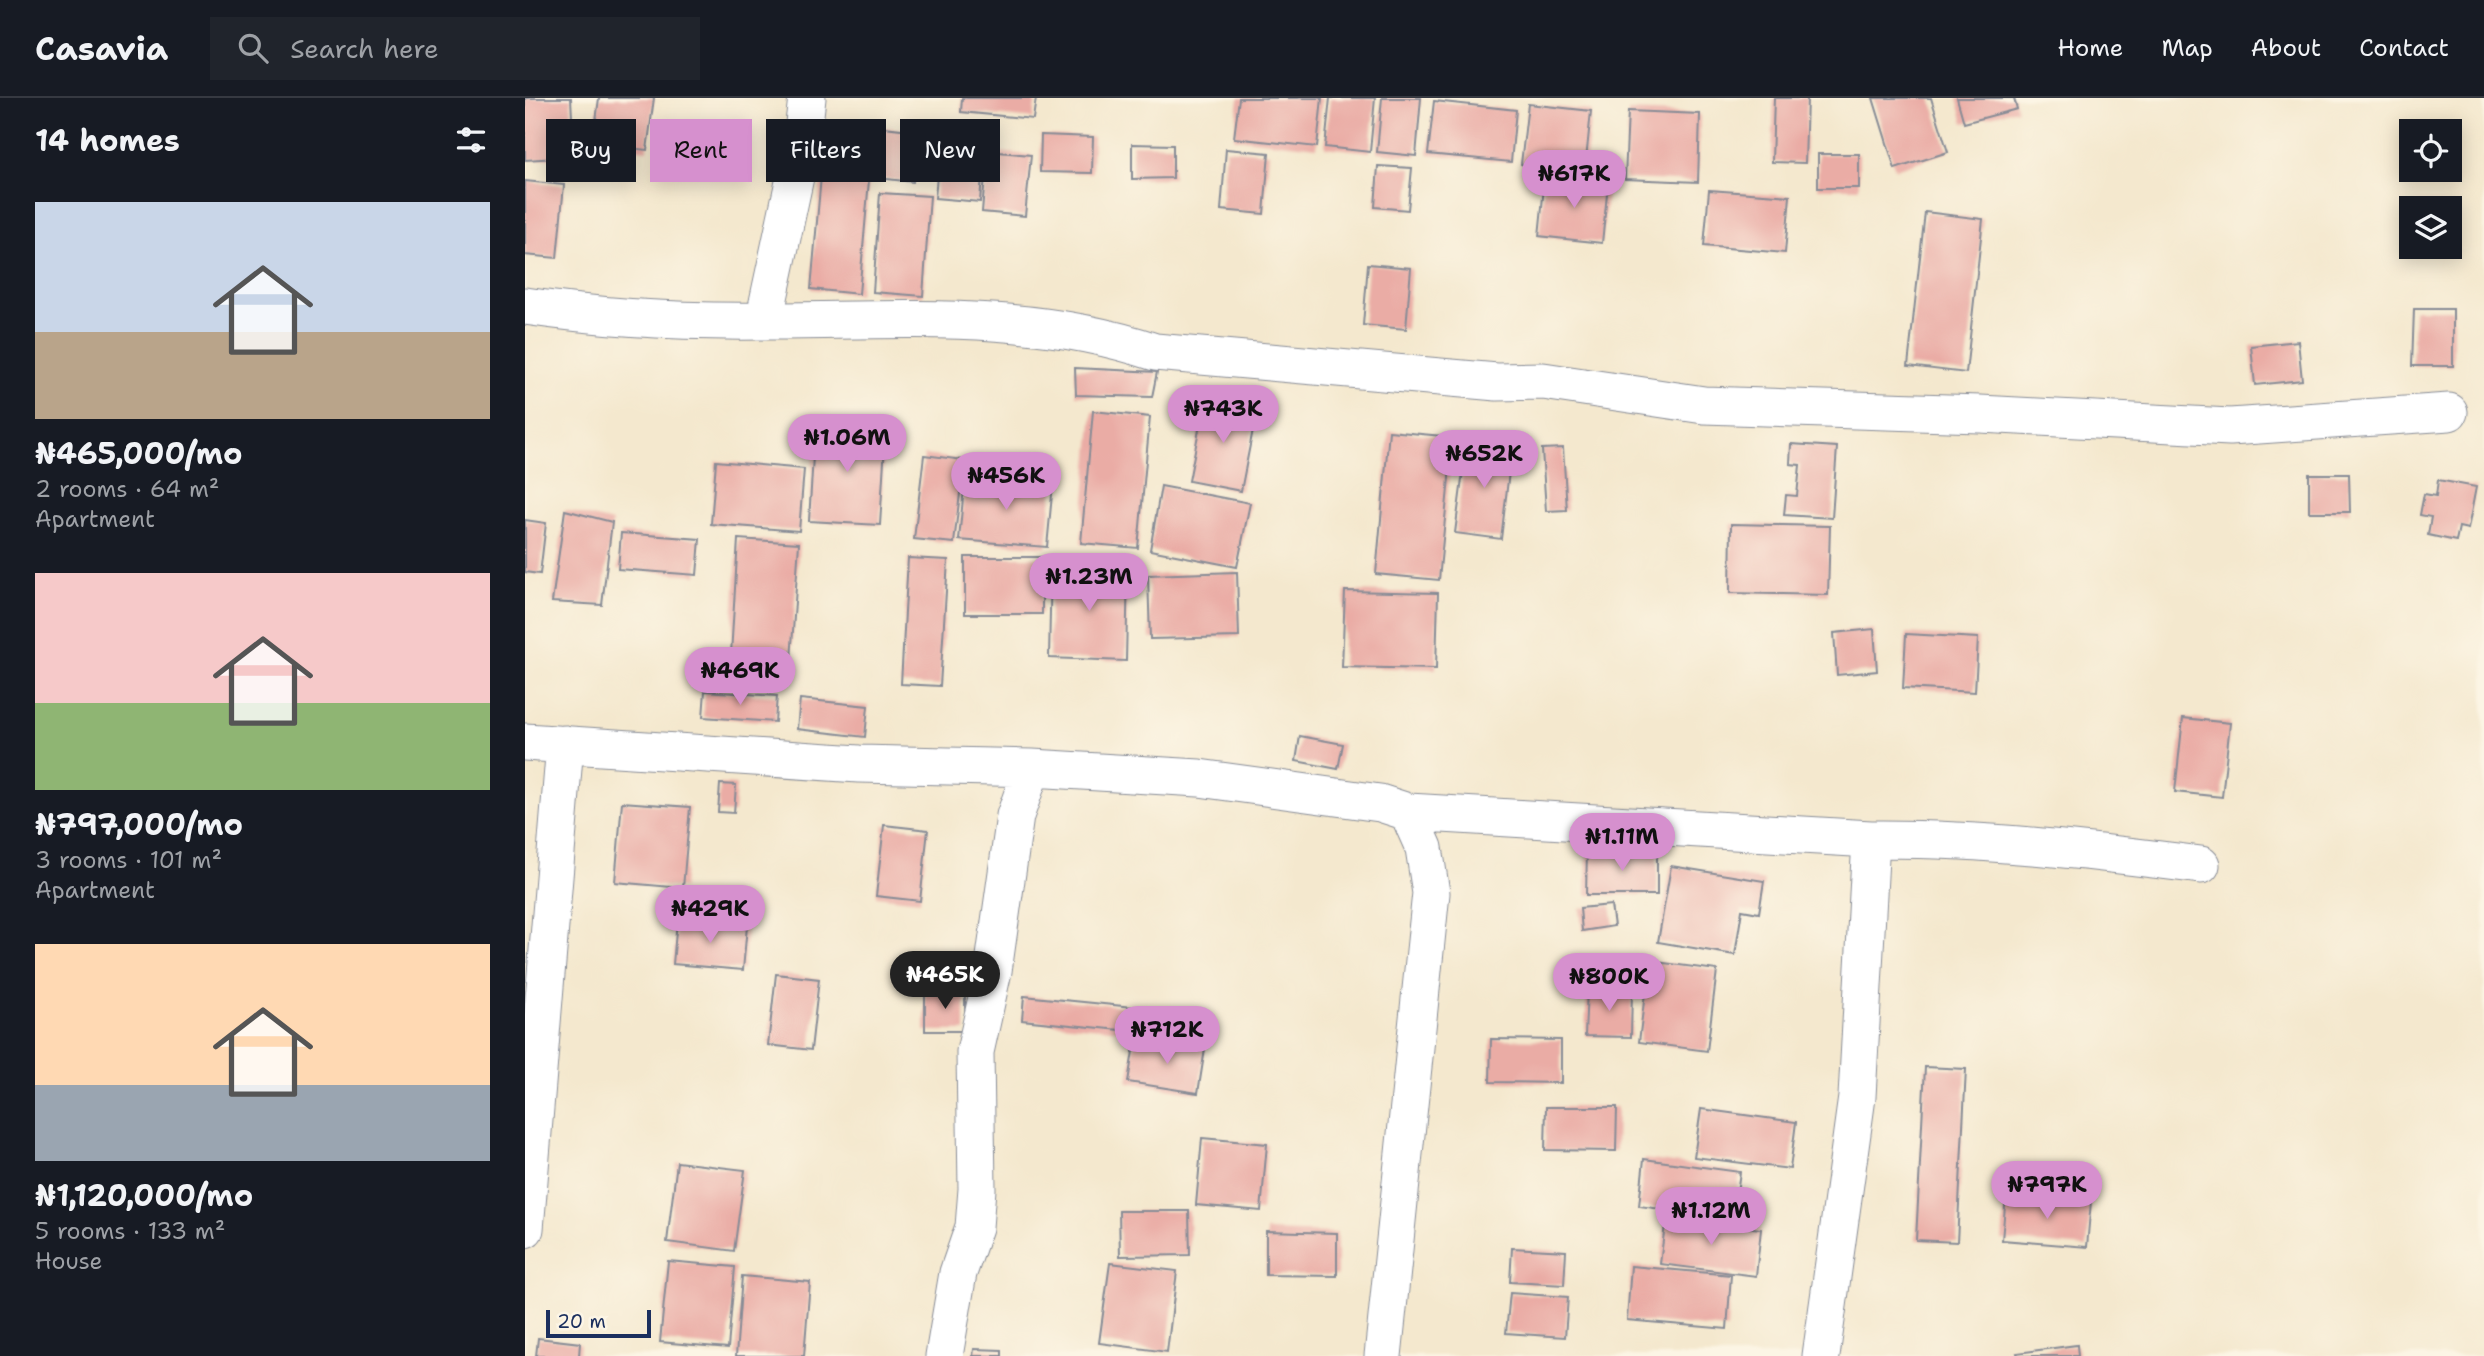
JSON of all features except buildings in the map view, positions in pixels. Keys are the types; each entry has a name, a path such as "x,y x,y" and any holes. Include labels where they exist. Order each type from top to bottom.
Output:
{"street":[{"path":"764,321 800,149 807,98"},
{"path":"525,306 594,316 661,321 940,317 1048,326 1113,337 1155,352 1497,382 1543,381 1704,405 1980,414 2230,427 2449,412"},
{"path":"525,742 859,764 1032,768 1199,778 1380,803 1408,812 1871,839 1936,838 2070,848 2201,865"},
{"path":"525,1229 565,744"},
{"path":"944,1356 958,1272 974,1227 977,1189 975,1052 993,971 1015,816 1032,768"},
{"path":"1383,1356 1431,893 1424,848 1408,812"},
{"path":"1821,1356 1857,1097 1871,839"}]}
